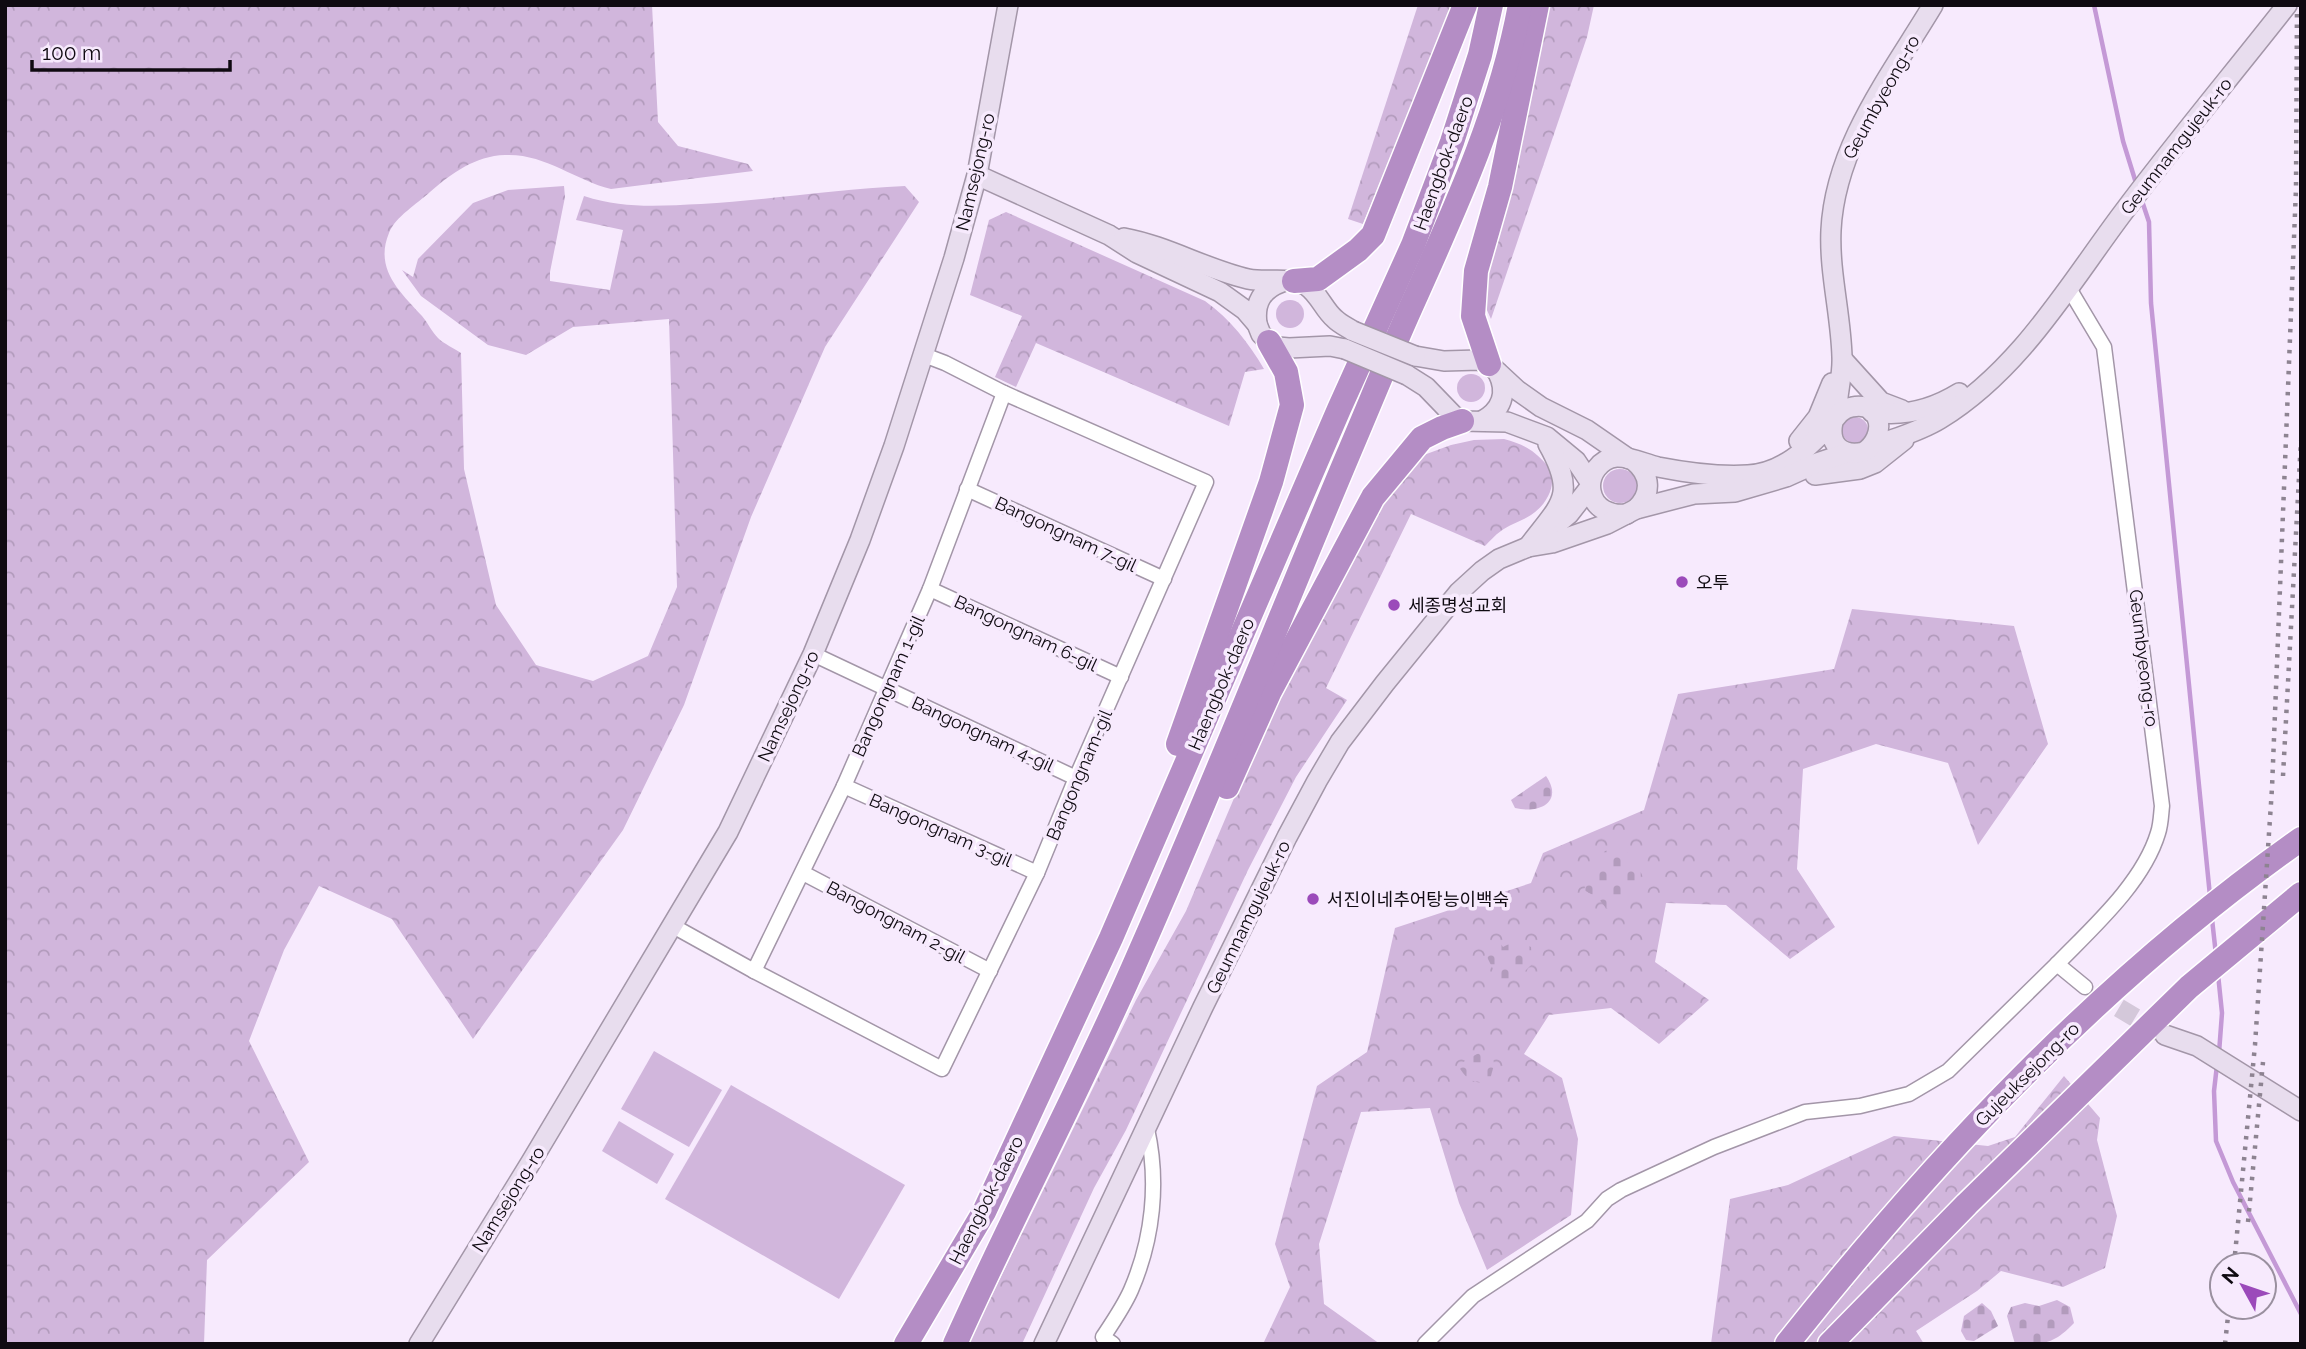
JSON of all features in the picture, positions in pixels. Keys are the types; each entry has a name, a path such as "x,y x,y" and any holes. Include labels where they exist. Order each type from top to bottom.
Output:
{"highway":[{"path":"1289,281 1318,279 1359,250 1373,235 1465,5"},
{"name":"Haengbok-daero","path":"906,1344 984,1212 1111,938 1339,409 1413,245 1452,142 1480,55 1491,5"},
{"name":"Haengbok-daero","path":"955,1344 1000,1243 1086,1072 1140,951 1382,374 1464,189 1497,99 1520,5"},
{"path":"1493,368 1473,316 1476,271 1500,187 1537,5"},
{"path":"1111,938 1146,826 1174,756 1271,482 1292,405 1286,372 1263,333"},
{"path":"1140,951 1186,880 1269,693 1373,497 1422,438 1442,428 1472,421"},
{"name":"Gujeuksejong-ro","path":"1787,1344 1933,1170 2004,1093 2073,1027 2179,933 2237,884 2301,839"},
{"path":"1830,1344 1967,1204 2189,987 2301,894"},
{"path":"918,1344 984,1212"},
{"path":"942,1344 1000,1243"}],"street":[{"name":"Namsejong-ro","path":"419,1344 728,832 813,653 860,540 924,355 977,174 1008,5"},
{"name":"Geumbyeong-ro","path":"1843,360 1831,232 1836,190 1849,147 1933,5"},
{"name":"Geumnamgujeuk-ro","path":"1872,447 1911,434 1941,419 2006,365 2070,290 2121,215 2287,5"},
{"path":"977,174 1109,235 1137,253 1220,292 1245,310 1263,333 1289,348 1330,346 1349,340 1444,361 1479,360 1541,407 1587,430 1641,467 1648,484 1643,502 1632,512 1618,515 1600,508 1576,461 1547,437 1507,422 1472,421 1454,416 1426,387 1349,340 1314,292 1305,285 1289,281 1256,281 1231,275 1143,242 1109,235"},
{"path":"1263,333 1255,313 1258,302 1264,292 1273,285 1289,281"},
{"name":"Geumbyeong-ro","path":"1425,1344 1472,1296 1587,1221 1607,1199 1621,1190 1714,1147 1805,1112 1860,1106 1909,1094 1948,1071 2107,912 2141,869 2158,833 2162,806 2104,347 2070,290"},
{"name":"Geumnamgujeuk-ro","path":"1869,410 1891,415 1939,405 2005,355 2048,315 2070,290"},
{"name":"Bangongnam-gil","path":"673,926 942,1069 1037,873 1206,482 924,355"},
{"path":"1843,360 1869,410 1879,423 1880,432 1872,447 1864,452 1847,453 1835,444 1832,438 1843,360"},
{"path":"1843,360 1881,402 1907,412"},
{"path":"1736,484 1794,446 1807,432 1818,417 1843,360"},
{"path":"1472,421 1490,416 1502,400 1502,381 1493,368"},
{"name":"Bangongnam 1-gil","path":"754,971 803,873 887,689 930,589 1004,393"},
{"path":"1835,419 1850,407 1869,410"},
{"name":"Geumnamgujeuk-ro","path":"1528,547 1569,514 1590,484 1593,473 1606,460 1615,457 1715,477 1736,484 1789,462 1804,451 1835,419"},
{"path":"1587,430 1619,440 1691,473"},
{"path":"1528,547 1558,507 1565,486 1561,466 1540,434"},
{"path":"1736,484 1789,484 1818,474 1860,469 1875,463 1911,434"},
{"name":"Geumnamgujeuk-ro","path":"1044,1344 1287,837 1340,742 1459,592 1482,570 1499,559 1528,547 1552,542 1607,524 1632,512 1694,494 1736,484 1786,477 1847,453"},
{"name":"Bangongnam 7-gil","path":"967,489 1164,579"},
{"name":"Bangongnam 6-gil","path":"930,589 1121,677"},
{"name":"Bangongnam 4-gil","path":"813,653 1076,778"},
{"name":"Bangongnam 3-gil","path":"844,786 1037,873"},
{"name":"Bangongnam 2-gil","path":"803,873 990,971"},
{"path":"2057,964 2085,987"},
{"path":"2165,1035 2197,1046 2301,1111"},
{"path":"1105,1342 1130,1292 1144,1255 1151,1222 1153,1158 1147,1129"}],"green space":[{"path":"5,5 652,5 658,122 678,146 748,164 753,171 611,189 533,158 494,156 464,167 438,185 396,222 385,246 387,269 398,289 438,338 461,353 464,469 496,605 536,665 593,681 648,656 677,587 669,319 573,327 526,355 488,345 421,296 402,270 413,277 418,259 473,203 508,190 564,186 565,197 550,281 610,290 623,230 576,220 584,196 642,206 726,202 905,186 919,202 825,347 751,517 684,705 623,830 473,1039 392,919 319,886 284,950 249,1041 309,1162 207,1260 204,1344 5,1344"},
{"path":"1418,5 1453,5 1363,224 1348,219"},
{"path":"1546,5 1594,5 1587,37 1491,319 1486,308 1486,263"},
{"path":"1006,212 1205,301 1223,316 1245,341 1264,369 1245,372 1229,426 1036,343 1016,387 995,377 1022,316 970,295 989,220"},
{"path":"1290,300 1300,304 1304,314 1300,324 1290,328 1280,324 1276,314 1280,304"},
{"path":"1471,374 1481,378 1485,388 1481,398 1471,402 1461,398 1457,388 1461,378"},
{"path":"1855,417 1864,421 1868,430 1864,439 1855,443 1846,439 1842,430 1846,421"},
{"path":"1504,439 1527,448 1546,464 1552,477 1547,498 1537,510 1497,534 1485,546 1411,514 1326,688 1347,700 1296,777 1248,870 1126,1130 1094,1188 1022,1344 968,1344 1136,1000 1186,911 1272,709 1391,486 1421,456 1474,440"},
{"path":"1620,469 1632,474 1637,486 1632,498 1620,503 1608,498 1603,486 1608,474"},
{"path":"1852,609 2014,626 2048,744 1978,845 1948,763 1876,744 1803,769 1797,869 1835,927 1790,959 1726,905 1666,903 1655,962 1709,1000 1659,1044 1611,1008 1549,1015 1524,1054 1562,1078 1578,1139 1571,1215 1487,1270 1459,1203 1430,1108 1361,1112 1319,1244 1324,1304 1380,1344 1263,1344 1290,1287 1275,1244 1317,1086 1367,1052 1395,928 1531,883 1543,853 1644,810 1678,694 1834,669"},
{"path":"1546,776 1552,793 1546,804 1532,809 1515,808 1511,800"},
{"path":"1617,848 1637,860 1641,877 1633,894 1617,910 1606,908 1598,898 1584,890 1591,869 1605,851"},
{"path":"1492,942 1500,943 1503,947 1517,942 1531,947 1532,964 1525,971 1517,969 1510,981 1501,985 1482,947"},
{"path":"654,1051 722,1090 689,1147 621,1109"},
{"path":"1489,1051 1493,1054 1494,1065 1489,1083 1479,1083 1467,1077 1458,1065 1477,1054"},
{"path":"2064,1076 2100,1118 2097,1140 2117,1216 2105,1268 2063,1287 2001,1271 1977,1291 1916,1331 1924,1344 1711,1344 1730,1199 1788,1185 1894,1136 1988,1146 2015,1137"},
{"path":"731,1085 905,1185 839,1299 665,1199"},
{"path":"619,1121 674,1154 657,1184 602,1151"},
{"path":"2057,1300 2070,1307 2074,1323 2060,1336 2047,1342 2015,1344 2007,1316 2011,1307 2025,1303 2039,1306"},
{"path":"1982,1303 1991,1311 1998,1326 1974,1341 1966,1340 1961,1331 1964,1316"}],"waterway":[{"path":"2094,5 2123,141 2136,183"},
{"path":"2141,198 2149,222 2151,303 2210,896"},
{"path":"2212,919 2216,955"},
{"path":"2218,974 2222,1013 2219,1053"},
{"path":"2217,1065 2214,1091 2216,1141 2233,1182 2301,1314"}],"tunnel":[{"path":"2094,993 2161,1033"}],"railway":[{"path":"2235,1251 2255,1045 2272,788 2296,188 2297,5"},
{"path":"2283,776 2301,440"},
{"path":"2248,1222 2263,1062"},
{"path":"2225,1344 2227,1321"}],"place":[{"name":"오투","path":"1682,582"},
{"name":"세종명성교회","path":"1394,605"},
{"name":"서진이네추어탕능이백숙","path":"1313,899"}]}
